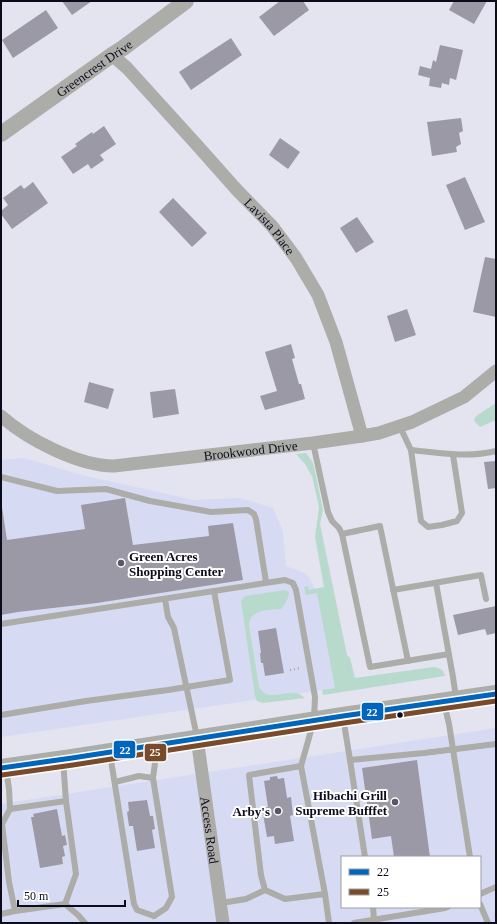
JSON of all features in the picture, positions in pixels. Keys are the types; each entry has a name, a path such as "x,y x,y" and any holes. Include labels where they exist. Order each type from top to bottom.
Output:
{"main road":[{"path":"3,767 496,694"}],"street":[{"name":"Greencrest Drive","path":"1,134 123,48 186,1"},
{"name":"Lavista Place","path":"112,55 127,68 236,189 272,226 296,258 318,295 336,342 362,436"},
{"name":"Brookwood Drive","path":"1,416 28,436 55,450 85,462 105,466 114,466 313,443 379,433 412,422 464,397 496,371"},
{"name":"Access Road","path":"197,738 223,923"}],"lane":[{"path":"400,427 411,450 422,521 428,527 456,521 462,513 453,455"},
{"path":"313,443 328,512 332,521 339,528 342,534 370,667 449,654"},
{"path":"411,450 453,455 489,453 496,451"},
{"path":"1,477 57,491 106,489 150,501 211,512 248,510 254,514 256,519 266,582"},
{"path":"342,534 380,526 408,661"},
{"path":"393,590 481,575 486,599"},
{"path":"1,624 266,582 285,580 293,583 296,590 315,697 314,720 301,766 330,923"},
{"path":"436,583 449,654 449,724 452,749 470,856"},
{"path":"1,715 230,680 214,591"},
{"path":"165,599 168,617 174,628 197,738"},
{"path":"343,716 365,856"},
{"path":"350,760 496,744"},
{"path":"110,752 134,904 137,910 154,920 166,908 172,897 153,778 157,745"},
{"path":"63,759 66,801 76,874 65,904"},
{"path":"265,890 261,876 249,775 301,766"},
{"path":"3,767 9,789 10,809 2,824 9,882 15,911"},
{"path":"115,782 139,776 153,778"},
{"path":"10,809 66,801"},
{"path":"481,894 496,887"},
{"path":"221,903 246,899 265,890 285,899 325,894"},
{"path":"1,914 65,904 78,914 85,923"},
{"path":"481,906 488,923"},
{"path":"373,908 374,920"},
{"path":"354,923 445,908"}],"shaded area":[{"path":"24,458 82,475 194,500 240,498 273,508 283,531 286,566 307,574 318,594 336,688 1,737 1,460"},
{"path":"496,728 496,923 1,923 1,804"}],"green space":[{"path":"496,403 496,420 480,427 474,420 476,416"},
{"path":"306,453 314,466 323,510 320,524 347,655 350,658 355,678 433,667 441,669 445,676 323,695 322,690 335,688 317,593 306,595 304,587 308,586 309,590 324,587 315,537 319,507 312,476 305,464 296,454"},
{"path":"285,590 289,592 289,594 284,606 281,609 260,611 250,620 249,625 259,687 267,694 271,695 296,693 305,698 263,703 257,701 255,696 241,601 245,596"}],"building":[{"path":"62,1 92,1 72,15"},
{"path":"280,1 303,1 309,10 274,36 259,17"},
{"path":"454,1 487,1 474,24 449,10"},
{"path":"46,10 58,28 13,58 2,40"},
{"path":"231,38 242,55 191,90 179,72"},
{"path":"440,45 463,50 456,80 450,78 449,85 442,83 441,88 429,86 430,78 418,75 420,66 431,69 433,60 436,62"},
{"path":"461,118 463,131 459,133 461,144 456,147 457,152 432,156 427,122"},
{"path":"104,126 116,144 100,155 104,160 91,169 88,164 73,174 61,157 77,146 75,144 92,132 93,134"},
{"path":"280,138 300,152 288,169 269,155"},
{"path":"465,177 485,222 465,230 446,185"},
{"path":"33,182 48,203 12,229 1,214 1,211 8,205 3,198 21,185 24,189"},
{"path":"173,198 207,233 192,247 159,212"},
{"path":"357,217 374,242 356,253 340,228"},
{"path":"485,257 496,259 496,317 473,312"},
{"path":"407,309 416,335 395,342 387,316"},
{"path":"291,344 295,358 292,359 305,399 265,410 260,396 277,391 265,352"},
{"path":"89,382 114,389 108,409 84,402"},
{"path":"175,389 179,414 153,418 150,392"},
{"path":"496,461 496,488 488,489 484,462"},
{"name":"Green Acres Shopping Center","path":"125,498 133,545 209,536 208,526 233,523 243,580 97,603 1,615 2,507 7,540 85,529 81,505"},
{"path":"496,606 496,633 487,635 485,629 458,635 453,615"},
{"path":"276,628 284,673 265,676 263,663 261,663 258,631"},
{"name":"Hibachi Grill Supreme Bufffet","path":"417,760 430,856 394,856 391,836 372,839 362,768"},
{"name":"Arby's","path":"277,776 278,779 284,778 287,798 291,797 293,815 290,816 294,841 275,844 274,836 267,837 262,808 268,807 264,781 270,780 270,777"},
{"path":"147,800 150,816 153,816 155,829 152,830 155,848 137,851 133,826 129,826 127,812 129,811 128,802"},
{"path":"57,809 62,836 65,835 67,845 63,846 65,856 62,857 63,864 40,868 31,817 34,817 33,814"}],"transit line":[{"name":"22","path":"1,768 496,694"},
{"name":"25","path":"2,775 496,701"}],"place":[{"name":"Green Acres Shopping Center","path":"121,563"},
{"name":"Hibachi Grill Supreme Bufffet","path":"395,802"},
{"name":"Arby's","path":"278,811"}]}
